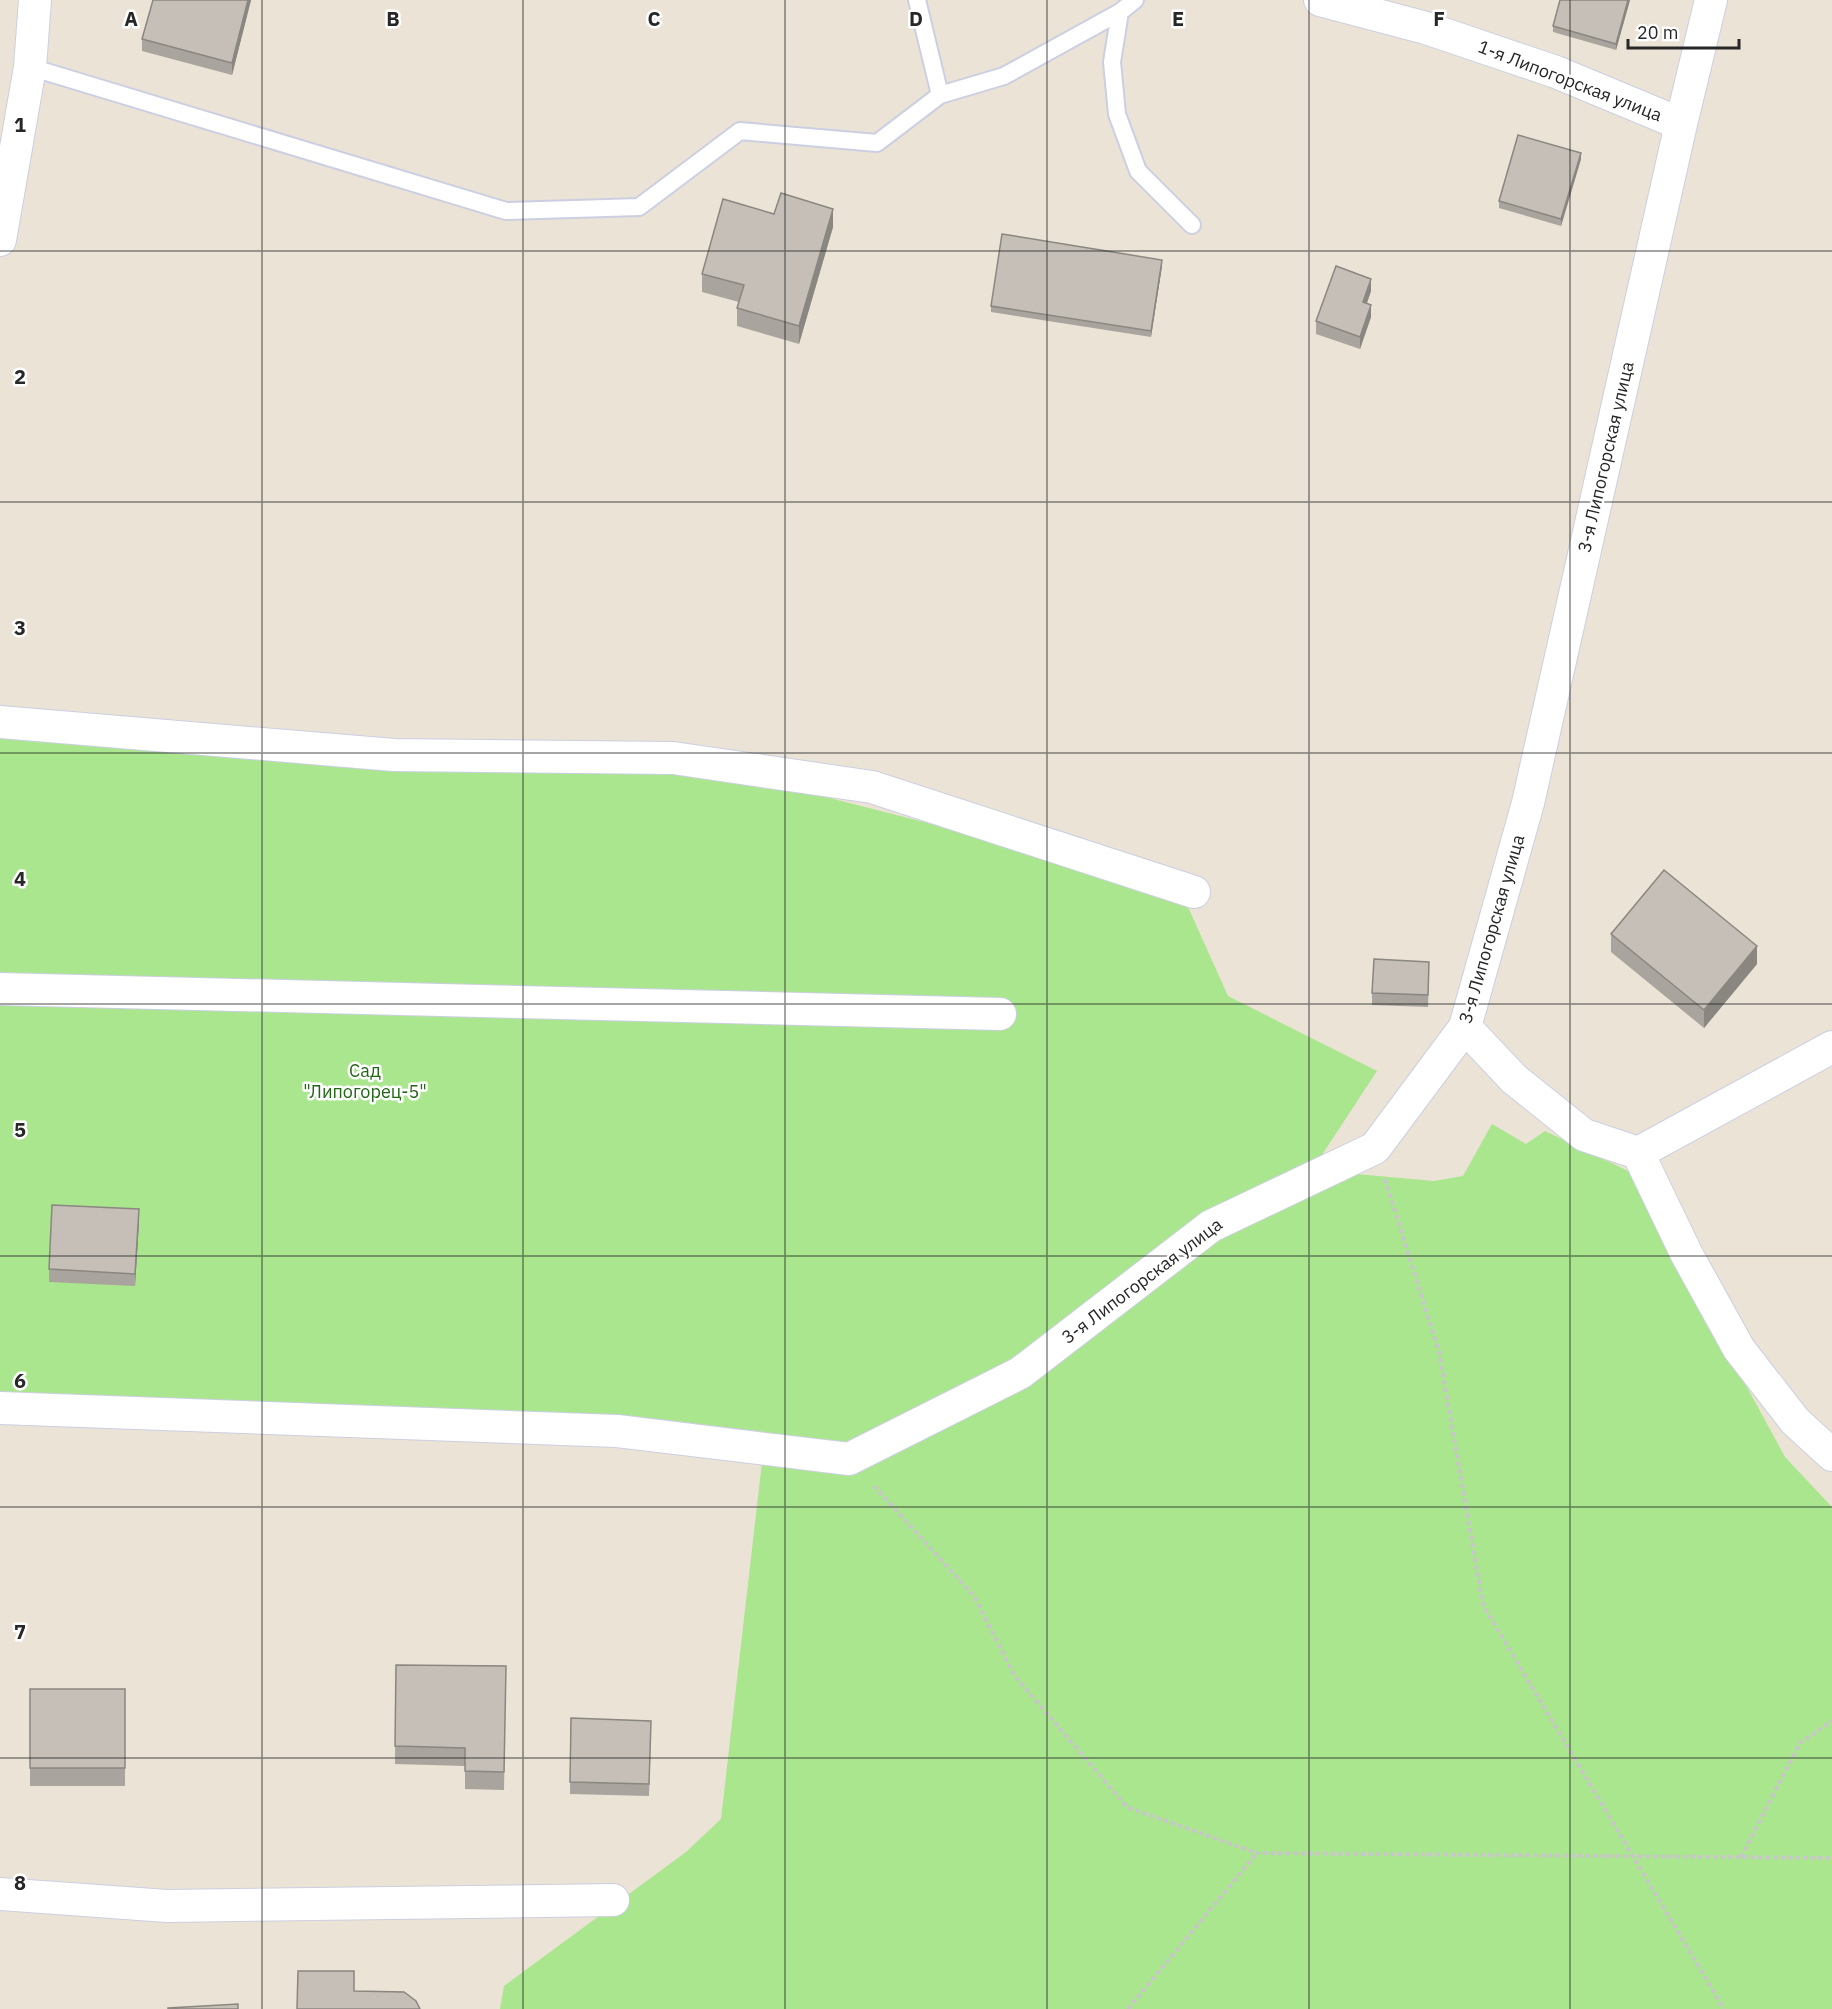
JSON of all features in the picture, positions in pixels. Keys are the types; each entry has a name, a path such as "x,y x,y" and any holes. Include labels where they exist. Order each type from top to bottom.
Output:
{"street":[{"path":"0,240 30,67 34,0"},
{"name":"1-я Липогорская улица","path":"1320,0 1426,28 1556,72 1681,124"},
{"name":"3-я Липогорская улица","path":"849,1459 1020,1373 1211,1226 1375,1148 1465,1027 1528,803 1711,0"},
{"path":"0,722 394,755 673,758 776,772 872,787 1194,892"},
{"path":"0,988 1000,1014"},
{"path":"1465,1027 1514,1079 1584,1135 1638,1153 1686,1253 1739,1349 1795,1421 1832,1455"},
{"path":"1638,1153 1832,1047"},
{"path":"0,1408 617,1431 849,1459"},
{"path":"0,1894 167,1906 613,1900"}],"lane":[{"path":"917,0 940,95"},
{"path":"30,67 506,211 639,207 740,131 877,143 940,95 1004,76 1120,12 1135,0"},
{"path":"1120,12 1112,62 1117,114 1138,171 1192,225"}],"path":[{"path":"1375,1148 1439,1352 1483,1605 1725,2009"},
{"path":"849,1459 974,1596 1014,1676 1127,1807 1257,1853 1832,1858"},
{"path":"1741,1857 1800,1743 1832,1721"},
{"path":"1128,2009 1257,1853"}],"green space":[{"name":"Сад \"Липогорец-5\"","path":"0,721 673,758 1179,887 1228,996 1377,1071 1312,1170 1434,1181 1463,1176 1492,1124 1526,1144 1545,1131 1651,1182 1711,1321 1785,1457 1832,1507 1832,2009 500,2009 504,1986 686,1852 721,1819 765,1436 0,1408"}],"building":[{"path":"153,0 248,0 232,63 142,39"},
{"path":"1560,0 1628,0 1616,44 1553,26"},
{"path":"1518,135 1581,153 1561,219 1499,201"},
{"path":"781,193 833,209 799,326 737,308 744,285 702,274 723,199 774,214"},
{"path":"1002,234 1162,260 1151,331 991,306"},
{"path":"1336,266 1371,279 1363,302 1371,305 1360,337 1316,321"},
{"path":"1664,870 1757,946 1704,1010 1611,934"},
{"path":"1374,959 1429,962 1428,995 1372,993"},
{"path":"52,1205 139,1209 135,1274 49,1269"},
{"path":"396,1665 506,1666 504,1772 465,1771 465,1748 395,1746"},
{"path":"30,1689 125,1689 125,1768 30,1768"},
{"path":"571,1718 651,1721 649,1784 570,1782"},
{"path":"298,1971 354,1971 354,1991 404,1992 416,2001 420,2009 297,2009"},
{"path":"238,2004 238,2009 168,2009 168,2008"}]}
